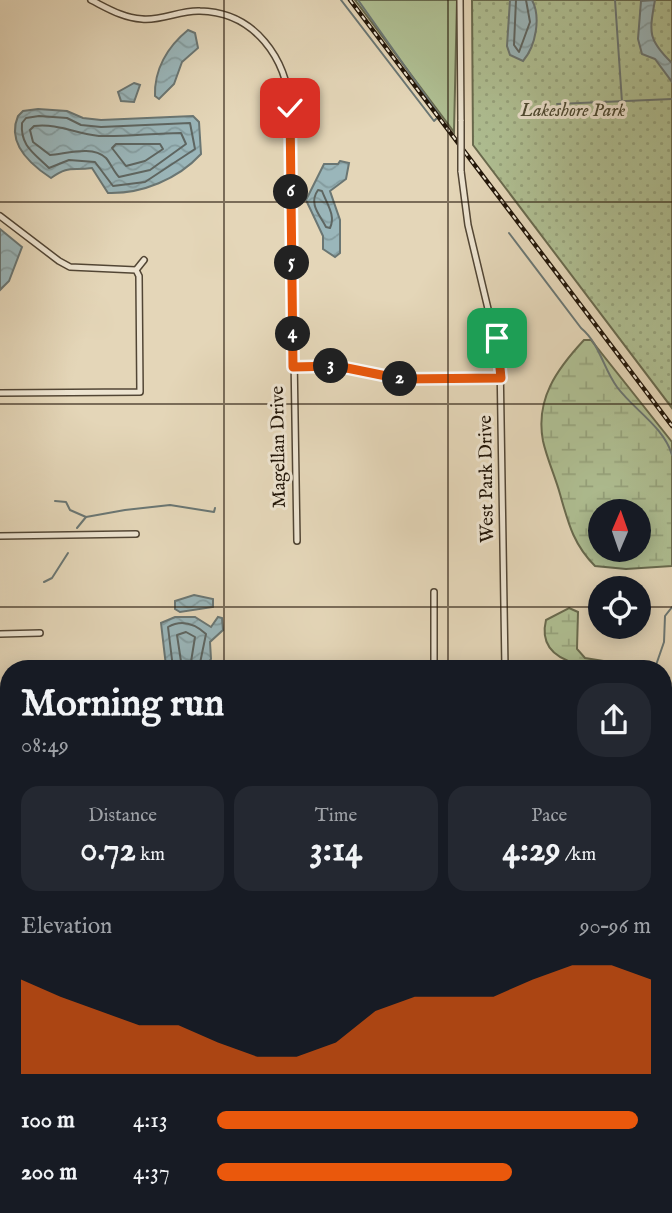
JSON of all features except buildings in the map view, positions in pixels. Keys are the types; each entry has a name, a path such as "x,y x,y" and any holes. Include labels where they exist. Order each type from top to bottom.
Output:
{"street":[{"name":"Magellan Drive","path":"91,0 113,12 139,19 200,11 224,16 251,29 279,60 286,79 290,108 297,541"},
{"name":"West Park Drive","path":"460,0 461,170 466,218 497,338 501,378 505,660"},
{"path":"0,216 58,261 70,267 136,270"},
{"path":"136,270 144,260"},
{"path":"0,393 140,392 139,276 136,270"},
{"path":"293,367 337,366 401,379 501,378"},
{"path":"0,536 136,534"},
{"path":"434,592 434,660"},
{"path":"0,635 40,634"}],"green space":[{"path":"355,0 457,0 454,132"},
{"name":"Lakeshore Park","path":"472,0 672,0 672,408 473,145"},
{"path":"584,340 591,340 672,442 672,566 626,569 595,566 592,562 651,562 651,499 588,499 588,558 572,532 545,448 541,426 545,398 565,362"},
{"path":"569,608 578,612 577,649 585,658 597,660 563,659 552,650 545,637 546,620"}],"water":[{"path":"510,0 532,0 535,7 536,31 531,48 523,61 510,55 507,46"},
{"path":"655,0 652,35 658,48 672,63 672,82 655,59 642,54 638,39 641,1"},
{"path":"188,30 195,33 198,48 182,62 174,84 159,99 155,96 155,86 159,68 168,51"},
{"path":"134,83 140,85 134,102 121,101 118,92"},
{"path":"23,111 67,111 83,118 101,120 193,116 199,122 201,154 170,178 134,191 108,193 92,168 67,170 51,178 23,153 15,136 18,116"},
{"path":"340,161 349,163 346,179 330,191 340,220 340,253 335,257 323,249 323,236 306,200 324,164 338,164"},
{"path":"0,229 22,247 9,281 0,290"},
{"path":"194,595 213,599 213,607 180,612 175,609 175,601"},
{"path":"175,617 195,617 211,627 218,617 222,618 223,630 210,642 210,660 165,660 161,623"}],"waterway":[{"path":"341,0 434,121 436,119"},
{"path":"358,0 440,116"},
{"path":"615,0 622,102"},
{"path":"557,104 672,99"},
{"path":"509,233 593,341 617,387 656,427 672,455"},
{"path":"55,501 66,502 70,510 86,517"},
{"path":"77,528 86,517 125,510 170,505 214,512 215,508"},
{"path":"44,582 52,578 68,553"},
{"path":"658,660 664,642 665,616 672,607"}],"railway":[{"path":"350,0 672,426"}],"route":[{"path":"290,108 293,367 337,366 401,379 501,378 497,338"}]}
